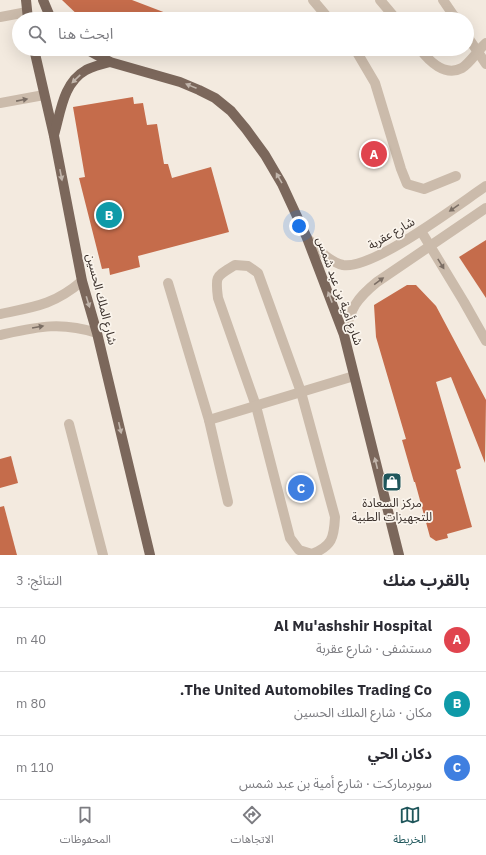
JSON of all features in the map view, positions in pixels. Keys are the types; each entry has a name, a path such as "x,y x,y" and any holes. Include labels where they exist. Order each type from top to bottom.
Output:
{"main road":[{"path":"26,0 28,12"},
{"path":"43,0 47,12"},
{"name":"شارع الملك الحسين","path":"36,56 54,136 82,281 97,333 150,555"},
{"path":"99,56 110,62"},
{"path":"54,136 64,96 71,84 85,71 110,62"},
{"name":"شارع أمية بن عبد شمس","path":"110,62 180,82 215,98 231,111 265,155 282,184 307,238 344,335 399,555"}],"street":[{"path":"313,0 323,12"},
{"path":"380,0 390,12"},
{"path":"443,0 451,12"},
{"path":"0,17 12,17"},
{"path":"474,55 486,43"},
{"path":"474,46 486,64"},
{"path":"358,56 375,83 407,184 424,189 456,176"},
{"path":"425,56 440,69 449,71 461,69 473,56"},
{"path":"0,104 44,95"},
{"name":"شارع عقربة","path":"307,238 334,262 343,265 353,265 377,257 421,231 486,186"},
{"path":"344,335 349,316 360,297 377,282 486,208"},
{"path":"421,231 486,341"},
{"path":"235,265 248,266 258,273 301,392 335,517 335,533 330,542 322,550 312,554 299,550 290,538 256,406 218,298 216,282 219,275 235,265"},
{"path":"0,314 44,304 58,299 71,291 82,281"},
{"path":"168,283 209,420 228,502"},
{"path":"0,335 50,325 66,325 97,333"},
{"path":"209,420 354,376"},
{"path":"70,424 103,555"}],"building":[{"path":"62,0 132,0 163,12 75,12"},
{"path":"133,97 134,104 143,103 147,125 157,124 164,164 168,164 172,178 211,167 229,232 138,256 140,267 110,275 109,268 102,269 79,178 85,177 73,107"},
{"path":"486,240 486,298 459,257"},
{"path":"407,285 416,285 436,306 486,400 485,463 451,377 436,382 461,468 456,470 472,527 447,534 448,538 436,541 430,537 402,440 406,439 376,337 374,305"},
{"path":"11,456 18,483 0,488 0,459"},
{"path":"4,506 17,555 0,555 0,507"}],"place":[{"name":"Al Mu'ashshir Hospital","path":"374,154"},
{"name":"The United Automobiles Trading Co.","path":"109,215"},
{"name":"مركز السعادة للتجهيزات الطبية","path":"392,482"},
{"name":"دكان الحي","path":"301,488"}]}
